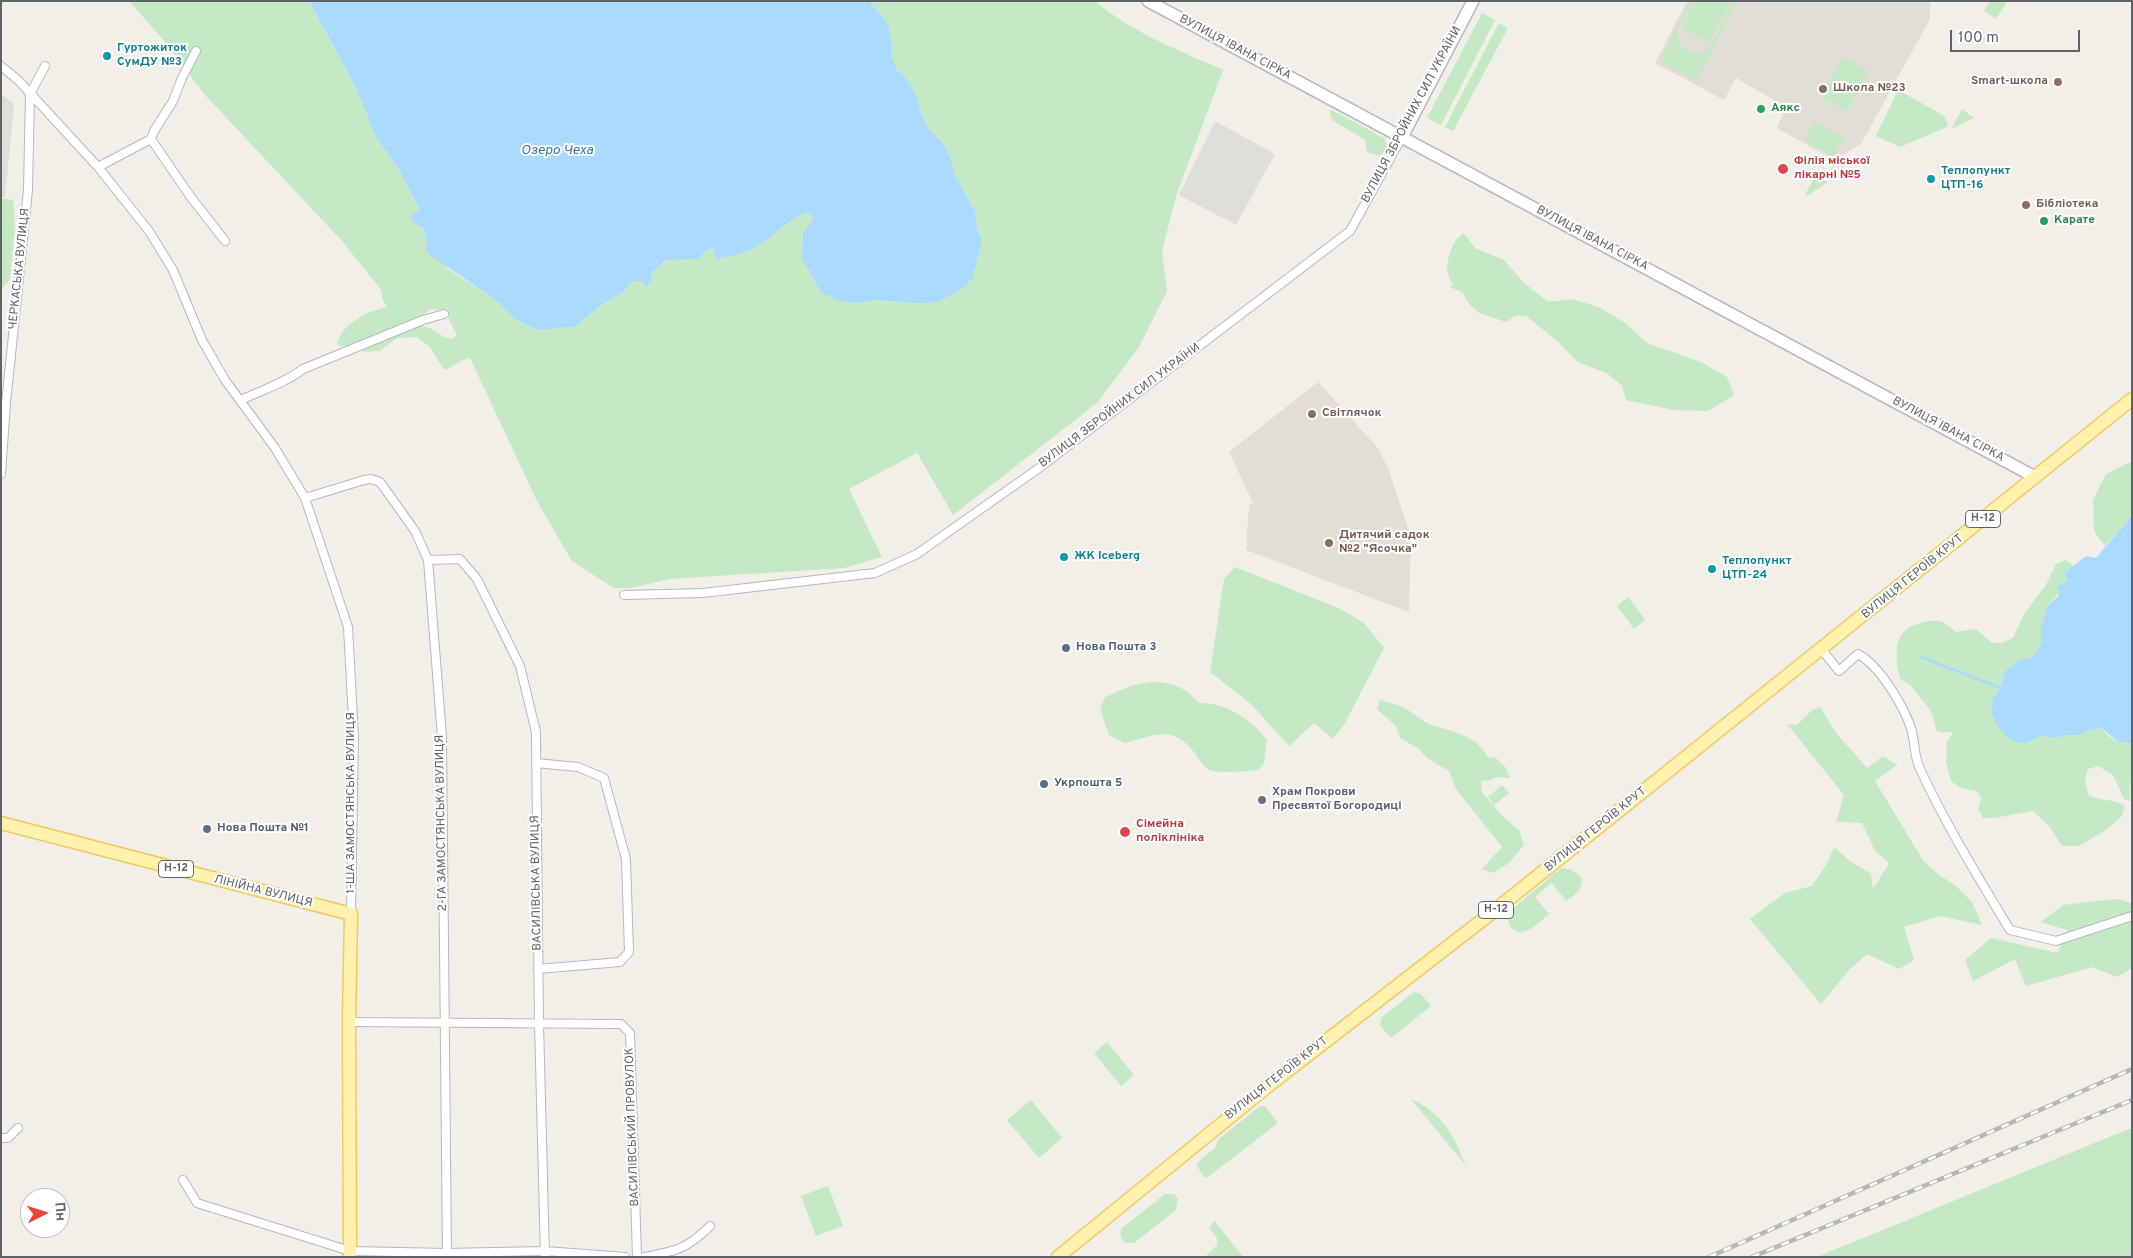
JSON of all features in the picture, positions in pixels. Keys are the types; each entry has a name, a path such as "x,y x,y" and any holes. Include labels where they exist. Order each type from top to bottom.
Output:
{"main road":[{"name":"ВУЛИЦЯ ГЕРОЇВ КРУТ","path":"1058,1257 1268,1086 1459,940 2132,399"},
{"name":"ЛІНІЙНА ВУЛИЦЯ","path":"1,823 351,914"},
{"name":"1-ША ЗАМОСТЯНСЬКА ВУЛИЦЯ","path":"350,1254 349,1022 351,914"}],"street":[{"name":"ВУЛИЦЯ ІВАНА СІРКА","path":"1148,1 2035,477"},
{"name":"ВУЛИЦЯ ЗБРОЙНИХ СИЛ УКРАЇНИ","path":"624,596 703,593 875,573 917,554 1039,468 1350,231 1402,137 1473,1"},
{"path":"98,167 151,140 154,131 173,101 196,51"},
{"name":"1-ША ЗАМОСТЯНСЬКА ВУЛИЦЯ","path":"1,66 30,94 98,167 149,231 173,270 202,340 225,380 275,448 304,498 326,557 348,627 354,738 351,914"},
{"path":"30,94 45,66"},
{"name":"ЧЕРКАСЬКА ВУЛИЦЯ","path":"1,474 6,403 28,190 30,94"},
{"path":"151,140 190,196 225,241"},
{"path":"241,400 291,379 304,369 320,362 423,320 444,314"},
{"name":"2-ГА ЗАМОСТЯНСЬКА ВУЛИЦЯ","path":"304,498 364,480 371,479 380,482 415,531 428,560 442,737 447,1255"},
{"name":"ВАСИЛІВСЬКА ВУЛИЦЯ","path":"428,560 460,559 477,579 520,666 536,732 538,969 545,1254"},
{"path":"1822,650 1839,671 1858,654 1865,658 1895,693 1910,728 1918,767 1964,856 2010,930 2056,941 2132,916"},
{"path":"536,763 578,767 604,778 626,859 629,952 620,962 538,969"},
{"name":"ВАСИЛІВСЬКИЙ ПРОВУЛОК","path":"349,1022 622,1024 630,1033 637,1257"},
{"path":"1,1138 8,1138 18,1128"},
{"path":"183,1180 188,1192 196,1203 350,1254 545,1254 625,1257"},
{"path":"644,1257 668,1253 693,1243 710,1226"}],"shaded area":[{"name":"Школа №23","path":"1687,1 1930,1 1930,19 1861,144 1834,160 1777,128 1786,107 1736,78 1724,100 1655,63"},
{"path":"1,94 14,104 5,197 1,196"},
{"path":"1215,121 1275,154 1236,225 1179,195"},
{"path":"1318,382 1377,447 1388,468 1411,537 1409,612 1246,550 1249,505 1253,503 1229,452"}],"green space":[{"path":"129,1 309,1 356,88 376,137 399,170 420,212 413,213 415,224 422,227 427,239 448,269 495,300 516,320 538,330 575,327 602,304 624,292 632,281 643,281 645,286 651,282 652,273 666,260 700,259 705,251 713,248 717,259 743,253 758,246 796,218 810,213 813,219 803,233 802,259 821,293 840,301 856,303 876,300 910,303 977,257 982,239 977,228 975,211 954,174 951,157 942,142 928,128 920,111 917,96 905,77 897,70 891,54 891,40 881,14 871,4 872,1 1095,1 1140,32 1223,70 1176,196 1162,251 1167,291 1139,347 1097,403 953,515 917,453 849,489 882,557 844,568 669,579 632,588 614,588 572,561 537,501 470,358 460,361 447,370 443,368 429,346 417,337 397,338 380,351 363,352 358,342 345,346 337,344 343,331 350,324 367,313 387,307 382,298 382,291 342,241 205,95 166,43","holes":["431,309 444,310 457,335 452,339 417,323 419,317"]},
{"path":"1690,1 1693,1 1682,20 1677,34 1681,47 1695,53 1707,49 1717,34 1733,1 1738,1 1696,81 1659,61"},
{"path":"1695,1 1730,1 1709,42 1681,28"},
{"path":"1990,1 2007,1 1996,19 1984,11"},
{"path":"1482,13 1495,20 1441,125 1427,118"},
{"path":"1499,23 1508,28 1453,131 1445,127"},
{"path":"1843,57 1868,71 1847,111 1821,97"},
{"path":"1898,90 1943,115 1948,124 1947,127 1900,147 1876,136"},
{"path":"1962,109 1974,118 1951,129"},
{"path":"1332,110 1384,138 1387,144 1386,151 1378,156 1367,152 1365,140 1332,120 1330,112"},
{"path":"1815,122 1844,138 1833,157 1804,140"},
{"path":"1815,176 1828,182 1807,196 1805,195"},
{"path":"1,198 13,200 15,226 10,279 1,290"},
{"path":"1464,233 1475,248 1504,260 1523,282 1548,302 1572,299 1599,307 1625,323 1647,343 1701,362 1727,377 1734,395 1708,411 1674,410 1626,400 1622,386 1608,374 1578,362 1556,340 1526,316 1515,316 1506,322 1479,313 1469,304 1462,292 1450,287 1453,286 1447,269 1449,257 1456,240"},
{"path":"2132,461 2132,515 2105,546 2094,531 2093,500 2106,474"},
{"path":"2065,560 2073,565 2065,572 2067,582 2048,606 2041,626 2041,645 2033,657 2018,661 2005,671 2001,688 1993,698 2028,742 2041,736 2057,738 2080,735 2090,730 2101,728 2115,740 2132,744 2130,801 2124,799 2113,775 2098,766 2088,769 2085,782 2089,796 2117,802 2125,806 2122,816 2106,830 2079,846 2062,846 2049,826 2033,811 1994,818 1983,818 1978,809 1981,798 1977,791 1960,788 1951,781 1946,762 1947,742 1953,732 1939,732 1936,730 1932,714 1928,708 1911,686 1901,680 1897,657 1899,638 1905,630 1927,621 1943,622 1956,632 1976,629 1992,643 2002,643 2013,638 2023,616 2047,583 2056,564"},
{"path":"1235,567 1341,609 1364,623 1384,648 1345,723 1333,739 1314,723 1289,746 1251,704 1210,672 1224,579"},
{"path":"1628,597 1645,620 1634,629 1617,606"},
{"path":"1151,682 1178,686 1199,703 1218,705 1237,713 1261,732 1267,740 1264,763 1258,770 1213,771 1205,767 1186,743 1170,735 1154,735 1125,743 1109,735 1100,709 1105,697 1133,685"},
{"path":"1380,700 1403,707 1429,724 1463,735 1477,744 1488,758 1495,757 1506,768 1510,778 1496,777 1491,780 1481,781 1482,792 1503,817 1519,830 1524,845 1509,863 1493,873 1482,869 1502,847 1456,789 1449,771 1427,758 1419,749 1400,738 1396,726 1377,709"},
{"path":"1820,707 1837,734 1867,768 1883,756 1897,765 1875,781 1924,862 1939,875 1955,885 1972,902 1982,925 1940,916 1904,927 1914,960 1899,969 1867,954 1850,969 1821,1004 1750,919 1785,893 1812,886 1828,862 1834,847 1850,861 1871,874 1873,889 1889,863 1875,851 1862,823 1836,822 1844,795 1787,724 1797,725 1811,711"},
{"path":"1502,785 1509,793 1494,805 1488,797"},
{"path":"1561,868 1570,870 1581,877 1582,885 1579,890 1566,901 1552,883 1535,897 1549,914 1528,930 1519,932 1510,927 1509,912"},
{"path":"2116,899 2132,903 2132,968 2117,977 2092,967 2026,986 2015,959 1973,981 1965,960 1991,938 2058,953 2067,930 2041,922 2063,905"},
{"path":"1414,992 1421,994 1431,1006 1391,1038 1380,1026 1381,1018"},
{"path":"1107,1042 1134,1075 1121,1086 1094,1053"},
{"path":"1411,1099 1431,1111 1446,1126 1466,1166"},
{"path":"1031,1100 1062,1138 1039,1158 1007,1120"},
{"path":"1260,1106 1265,1106 1278,1123 1208,1177 1204,1177 1197,1166 1198,1162 1215,1148 1219,1139"},
{"path":"2132,1128 2132,1257 1817,1257 2109,1137"},
{"path":"828,1186 843,1226 816,1236 801,1196"},
{"path":"1165,1194 1174,1194 1178,1199 1176,1210 1134,1243 1125,1243 1120,1236 1122,1228"},
{"path":"1215,1221 1243,1257 1205,1257 1217,1245 1217,1238 1209,1227"}],"water":[{"name":"Озеро Чеха","path":"309,1 872,1 871,4 888,25 891,54 897,70 905,77 917,96 920,111 928,128 942,142 951,157 954,174 975,211 977,228 982,239 973,278 960,290 937,302 910,303 876,300 856,303 840,301 821,293 802,259 803,233 813,219 810,213 796,218 758,246 743,253 716,259 713,248 705,251 700,259 666,260 652,273 651,282 645,287 643,281 632,281 624,292 602,304 575,327 538,330 516,320 495,300 426,252 427,239 422,227 415,224 411,219 413,213 420,211 399,170 376,137 356,88"},
{"path":"2132,515 2132,744 2119,742 2101,728 2090,730 2080,735 2057,738 2041,736 2028,742 2017,743 2007,737 1996,724 1991,712 1993,698 2001,688 2005,671 2018,661 2033,657 2041,645 2041,626 2048,606 2059,595 2058,586 2067,582 2065,572 2086,556 2096,558"}],"waterway":[{"path":"1921,657 2001,688"}],"railway":[{"path":"1709,1257 2132,1069"},
{"path":"1752,1257 2132,1100"}],"place":[{"name":"Гуртожиток СумДУ №3","path":"107,56"},
{"name":"Smart-школа","path":"2058,82"},
{"name":"Школа №23","path":"1823,89"},
{"name":"Аякс","path":"1761,109"},
{"name":"Філія міської лікарні №5","path":"1783,169"},
{"name":"Теплопункт ЦТП-16","path":"1931,179"},
{"name":"Бібліотека","path":"2026,205"},
{"name":"Карате","path":"2044,221"},
{"name":"Світлячок","path":"1312,414"},
{"name":"Дитячий садок №2 \"Ясочка\"","path":"1329,543"},
{"name":"ЖК Iceberg","path":"1064,557"},
{"name":"Теплопункт ЦТП-24","path":"1712,569"},
{"name":"Нова Пошта 3","path":"1066,648"},
{"name":"Укрпошта 5","path":"1044,784"},
{"name":"Храм Покрови Пресвятої Богородиці","path":"1262,800"},
{"name":"Нова Пошта №1","path":"207,829"},
{"name":"Сімейна поліклініка","path":"1125,832"}]}
